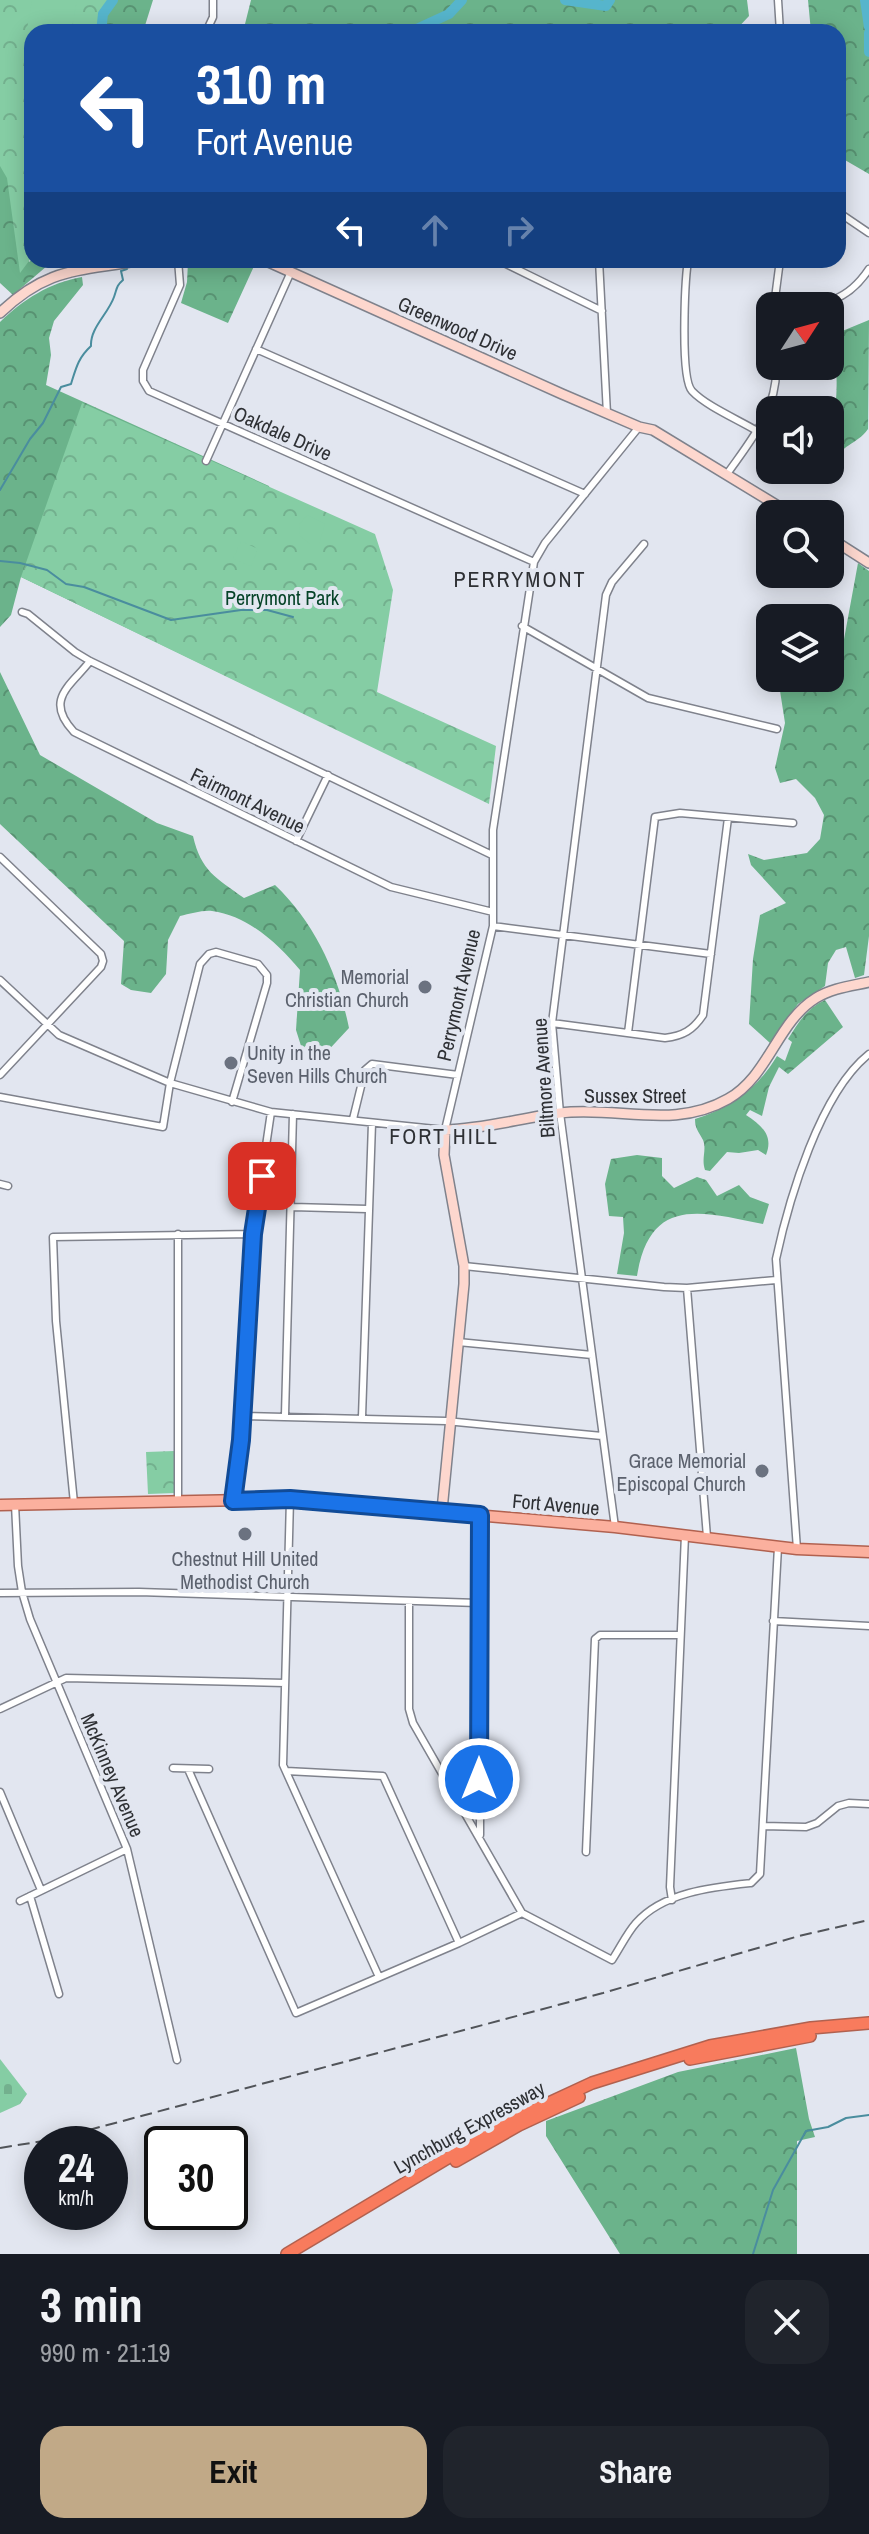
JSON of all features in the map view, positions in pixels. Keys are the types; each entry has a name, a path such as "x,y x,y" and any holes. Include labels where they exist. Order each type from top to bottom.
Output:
{"highway":[{"name":"Lynchburg Expressway","path":"287,2254 506,2123 592,2083 710,2046 811,2028 869,2023"},
{"name":"Lynchburg Expressway","path":"301,2254 519,2125 589,2092 710,2054 810,2036 869,2031"}],"main road":[{"name":"Fort Avenue","path":"0,1505 290,1499 615,1527 797,1549 869,1552"}],"street":[{"path":"210,24 213,0"},
{"path":"778,0 780,24"},
{"path":"846,217 869,233"},
{"path":"0,313 18,296 49,277 98,268"},
{"name":"Oakdale Drive","path":"179,268 180,285 143,370 143,381 149,391 534,562"},
{"name":"Greenwood Drive","path":"279,268 607,414 653,430 769,500"},
{"path":"514,268 602,311"},
{"path":"599,268 607,414"},
{"path":"688,268 686,383 697,395 756,430"},
{"path":"776,292 779,268"},
{"path":"844,296 857,287 869,269"},
{"path":"206,461 290,274"},
{"path":"256,349 585,494"},
{"name":"Perrymont Avenue","path":"442,1510 464,1266 444,1155 445,1130 493,926 493,830 522,626 534,562 545,543 639,427"},
{"path":"727,474 756,432"},
{"name":"Biltmore Avenue","path":"615,1527 560,1113 552,1023 608,588 644,544"},
{"path":"844,547 869,563"},
{"path":"22,612 90,661 492,855"},
{"path":"522,626 648,698 777,729"},
{"name":"Fairmont Avenue","path":"90,661 68,683 62,698 65,719 74,732 391,887 493,912"},
{"path":"296,841 328,775"},
{"path":"628,1033 655,817 680,813 793,823"},
{"path":"552,1023 665,1038 681,1036 695,1026 703,1015 728,818"},
{"path":"0,857 101,954 103,961 101,967 0,1075"},
{"path":"493,926 711,954"},
{"path":"0,1097 161,1128 165,1125 170,1083 203,959 216,952 258,964 267,975 232,1102"},
{"path":"0,980 59,1035 170,1083 271,1112 445,1130"},
{"name":"Sussex Street","path":"445,1130 465,1130 560,1113 598,1111 676,1117 704,1111 743,1088 759,1071 800,1011 815,998 839,988 869,982"},
{"path":"797,1549 776,1259 819,1121 839,1088 869,1054"},
{"path":"353,1119 365,1070 372,1064 458,1075"},
{"path":"233,1501 241,1440 253,1234 271,1112"},
{"path":"285,1415 293,1114"},
{"path":"362,1417 372,1123"},
{"path":"292,1207 367,1209"},
{"path":"178,1234 178,1501"},
{"path":"74,1503 56,1321 53,1237 253,1234"},
{"path":"464,1266 687,1288 776,1280"},
{"path":"687,1288 707,1537"},
{"path":"458,1342 592,1355"},
{"path":"242,1416 450,1421 602,1436"},
{"path":"290,1499 283,1765 379,1977"},
{"name":"McKinney Avenue","path":"15,1504 22,1592 56,1682 127,1849 177,2060"},
{"path":"480,1515 480,1838"},
{"path":"672,1900 670,1887 685,1535"},
{"path":"409,1602 409,1709 413,1723 522,1913 612,1960 635,1924 648,1912 715,1885 748,1883 760,1874 778,1547"},
{"path":"0,1593 139,1592 478,1603"},
{"path":"773,1621 869,1626"},
{"path":"586,1852 595,1639 600,1635 680,1635"},
{"path":"0,1709 66,1678 285,1683"},
{"path":"173,1768 209,1769"},
{"path":"188,1769 296,2013 522,1913"},
{"path":"286,1771 379,1774 386,1781 459,1943"},
{"path":"0,1792 41,1890"},
{"path":"763,1826 806,1827 817,1823 838,1806 869,1804"},
{"path":"20,1901 127,1849"},
{"path":"30,1896 59,1994"}],"green space":[{"path":"0,0 115,0 105,11 103,24 24,24 24,268 20,273 7,178 0,166"},
{"path":"32,0 77,0 72,24 28,24"},
{"path":"98,0 153,0 146,24 94,24"},
{"path":"251,0 747,0 749,16 742,24 245,24"},
{"path":"808,0 869,0 869,174 846,161 846,24 810,24"},
{"path":"0,62 24,228 24,268 45,268 13,295 0,283"},
{"path":"188,268 253,268 228,323 181,303"},
{"name":"Perrymont Park","path":"82,277 83,285 54,321 49,338 51,355 46,385 269,486 320,721 21,577 11,615 0,627 0,322 38,293"},
{"path":"869,320 868,429 844,449 844,396 836,396 836,380 844,380 844,330"},
{"name":"Perrymont Park","path":"82,403 375,534 393,590 377,692 496,746 489,804 21,577"},
{"path":"307,515 325,524 319,544 310,544 300,536 299,525"},
{"path":"241,541 258,549 251,566 233,559"},
{"path":"858,563 869,571 869,936 864,975 855,978 846,947 836,950 828,963 825,986 798,1004 770,1043 749,1024 753,959 760,915 786,903 751,865 748,854 764,860 807,853 820,839 824,815 815,798 796,779 780,783 775,768 785,723 780,692 844,692 844,639"},
{"path":"0,672 40,755 157,823 193,836 205,866 244,898 275,885 289,900 323,950 349,1028 323,1056 302,1049 296,1030 300,970 262,933 226,914 208,911 180,916 168,940 166,974 151,993 131,990 121,984 124,941 0,824"},
{"path":"825,1000 843,1027 788,1074 779,1067 769,1087 762,1116 750,1110 746,1115 767,1136 766,1155 758,1150 727,1152 710,1171 705,1170 704,1144 695,1119 732,1103 761,1078 777,1056 785,1061 792,1042 788,1039 795,1027 808,1012"},
{"path":"637,1155 662,1158 662,1176 674,1188 697,1177 706,1180 717,1196 739,1185 750,1197 769,1204 763,1224 719,1216 682,1215 666,1221 654,1232 644,1250 637,1276 617,1274 624,1233 623,1217 609,1216 605,1184 611,1159"},
{"path":"174,1451 175,1493 148,1494 146,1452"},
{"path":"796,2048 815,2137 797,2141 797,2254 620,2254 546,2136 546,2121 678,2072"},
{"path":"0,2059 27,2094 20,2104 0,2113"}],"waterway":[{"path":"102,24 103,14 113,0"},
{"path":"427,24 449,14 462,0"},
{"path":"565,0 606,6 610,0"},
{"path":"865,0 869,27"},
{"path":"869,33 869,52"},
{"path":"0,490 43,423 61,387 71,384 78,364 91,346 96,327 123,280 121,271 127,269"},
{"path":"0,561 47,570 66,584 84,587 171,620 241,610 267,610 293,617"},
{"path":"753,2254 773,2190 806,2131 828,2127 846,2118 869,2115"}],"railway":[{"path":"0,2148 55,2139 603,1993 799,1936 869,1920"}],"place":[{"name":"Memorial Christian Church","path":"425,987"},
{"name":"Unity in the Seven Hills Church","path":"231,1063"},
{"name":"Grace Memorial Episcopal Church","path":"762,1471"},
{"name":"Chestnut Hill United Methodist Church","path":"245,1534"}],"district":[{"name":"PERRYMONT","path":"520,579"},
{"name":"FORT HILL","path":"444,1136"}],"route":[{"path":"262,1176 253,1234 241,1440 233,1501 290,1499 480,1515 479,1779"}]}
